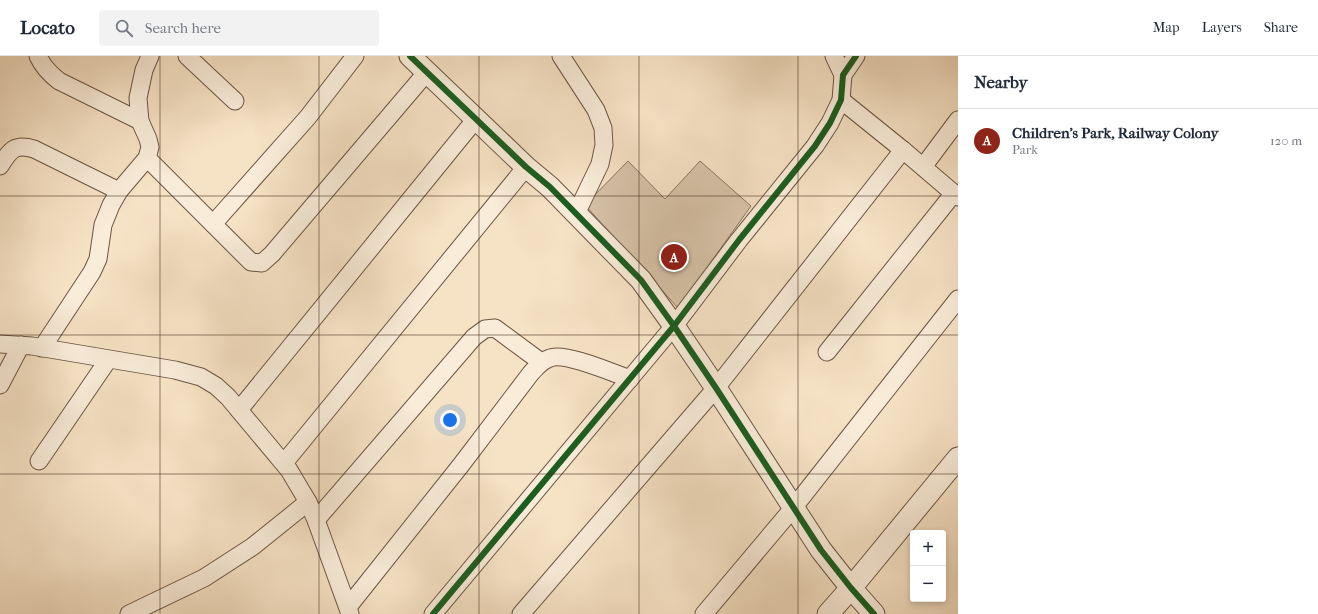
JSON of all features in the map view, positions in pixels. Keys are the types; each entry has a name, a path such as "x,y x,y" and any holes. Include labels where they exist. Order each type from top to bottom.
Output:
{"street":[{"path":"38,56 50,74 59,82 140,121"},
{"path":"42,348 92,272 98,259 102,225 110,205 119,191 147,158 150,148 148,139 140,121 138,98 144,70 150,56"},
{"path":"187,56 235,101"},
{"path":"213,224 308,116 355,56"},
{"path":"410,56 475,120 550,187 641,280 716,388 821,550 874,614"},
{"path":"561,56 596,110 603,128 604,145 600,164 576,214"},
{"path":"834,56 844,75"},
{"path":"433,614 674,326 739,240 815,146 830,123 841,100 844,75 856,56"},
{"path":"147,158 251,262 262,263 272,254 427,72"},
{"path":"827,352 956,195 841,100"},
{"path":"239,410 475,120"},
{"path":"923,167 958,120"},
{"path":"0,166 15,148 24,146 34,149 119,191"},
{"path":"521,614 716,388 903,150"},
{"path":"284,463 526,167"},
{"path":"704,614 794,507 958,299"},
{"path":"316,520 474,337 485,328 495,328 541,362"},
{"path":"0,344 42,348 175,370 201,378 222,391 290,470 308,502 316,520 349,610"},
{"path":"0,385 21,345"},
{"path":"349,610 541,362 551,357 572,359 630,379"},
{"path":"39,461 108,360"},
{"path":"828,614 958,458"},
{"path":"129,614 204,578 252,547 308,502"}],"shaded area":[{"path":"628,161 665,199 700,161 751,206 678,308 585,205"}],"cycle path":[{"path":"410,56 526,167 550,187 641,280 716,388 821,550 874,614"},
{"path":"433,614 674,326 739,240 815,146 830,123 841,100 843,75 856,56"}],"place":[{"name":"Children's Park, Railway Colony","path":"674,257"}]}
